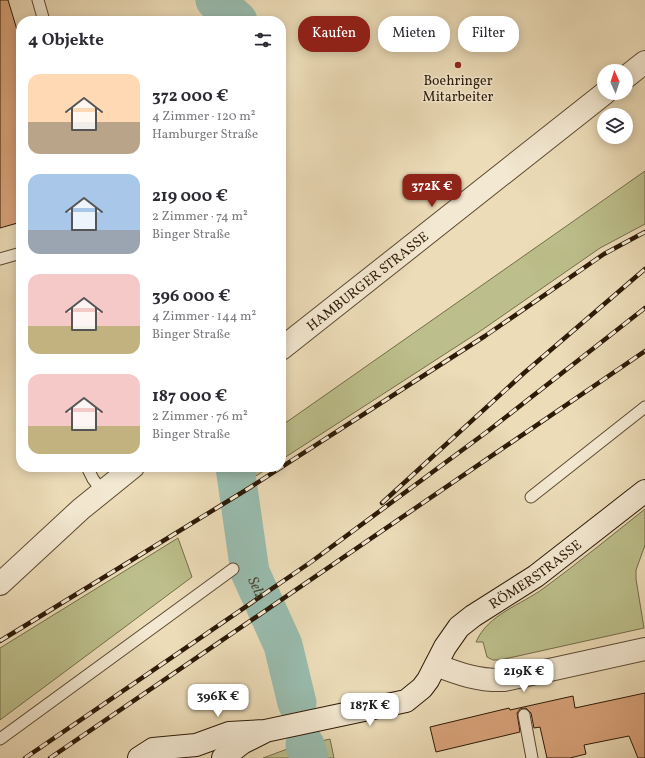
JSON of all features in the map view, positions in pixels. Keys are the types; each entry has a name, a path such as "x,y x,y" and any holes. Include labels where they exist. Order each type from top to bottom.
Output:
{"street":[{"path":"633,71 645,62"},
{"name":"HAMBURGER STRASSE","path":"286,345 597,99"},
{"path":"0,584 102,491 127,472"},
{"name":"RÖMERSTRASSE","path":"265,731 406,701 425,684 453,634 464,622 536,576 645,491"},
{"path":"436,665 472,678 504,680 645,649"},
{"path":"139,758 153,749 165,746 185,753 196,744 230,733 265,731"},
{"path":"223,758 242,743 265,731"}],"lane":[{"path":"38,0 43,16"},
{"path":"0,259 16,254"},
{"path":"531,497 645,407"},
{"path":"90,472 102,491"},
{"path":"0,739 233,569"},
{"path":"524,715 532,758"}],"green space":[{"path":"645,171 645,224 600,248 479,332 286,457 286,422"},
{"path":"250,472 262,472 248,481"},
{"path":"645,509 645,545 636,570 636,579 644,628 500,660 493,660 487,657 483,642 476,642 481,632 488,624 506,611 544,588"},
{"path":"178,538 192,577 0,720 0,648"},
{"path":"330,739 334,758 263,758 290,748"}],"building":[{"path":"0,0 8,0 16,26 16,223 0,228"},
{"path":"645,693 645,758 638,758 629,736 584,745 586,754 570,758 547,758 540,727 534,728 531,713 526,708 520,709 517,713 520,732 436,752 430,727 509,708 510,710 573,696 575,708"}],"waterway":[{"name":"Selz","path":"215,0 233,16"},
{"name":"Selz","path":"236,472 250,572 283,645 297,703"},
{"name":"Selz","path":"305,745 309,758"}],"railway":[{"path":"286,464 485,336 604,254 645,232"},
{"path":"382,503 524,373 645,269"},
{"path":"25,758 311,562 488,431 645,308"},
{"path":"50,758 645,351"},
{"path":"0,641 274,472"}],"place":[{"name":"Boehringer Mitarbeiter","path":"458,65"}]}
